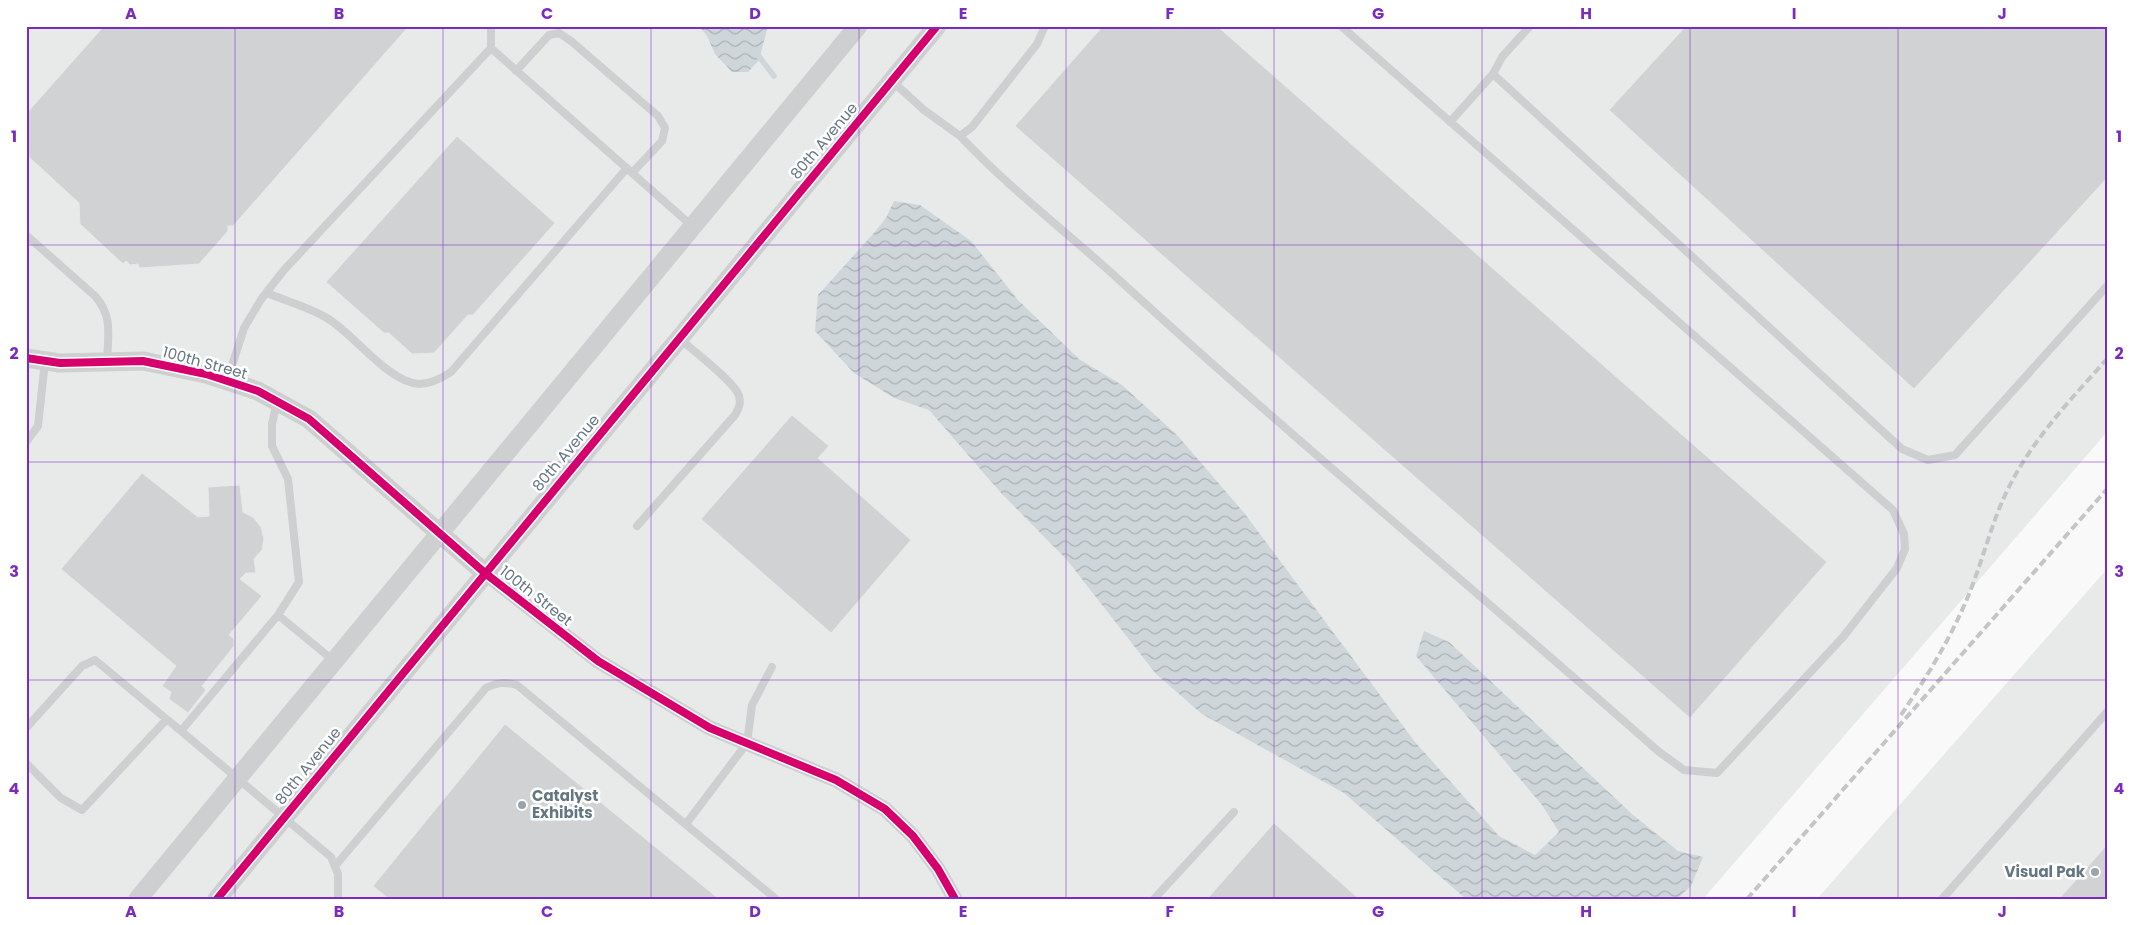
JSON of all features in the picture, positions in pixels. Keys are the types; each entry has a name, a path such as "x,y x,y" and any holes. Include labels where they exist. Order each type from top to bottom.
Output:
{"street":[{"path":"138,899 858,26"},
{"name":"80th Avenue","path":"217,899 937,26"},
{"name":"100th Street","path":"26,358 60,363 143,361 206,374 258,391 310,419 440,532 484,573 598,662 710,728 836,780 885,808 913,836 938,869 955,899"}],"lane":[{"path":"227,381 244,328 267,292 284,270 491,48 491,26"},
{"path":"960,136 972,127 1037,44 1045,26"},
{"path":"892,81 924,110 960,136 987,165 1080,244 1211,364 1658,751 1684,770 1717,773 1843,637 1898,568 1905,549 1904,534 1892,510 1341,26"},
{"path":"1450,122 1493,74 1502,57 1530,26"},
{"path":"267,292 325,317 348,332 382,365 404,380 420,384 439,380 451,372 630,171 662,141 665,128 658,116 571,41 559,33 549,35 516,70"},
{"path":"491,48 693,226"},
{"path":"1493,74 1902,450 1928,460 1955,455 2107,286"},
{"path":"26,235 105,307 108,321 107,362"},
{"path":"637,526 735,415 740,405 739,394 732,384 679,338"},
{"path":"26,442 38,426 45,361"},
{"path":"181,731 278,614 299,582 288,479 272,446 272,424 277,402"},
{"path":"278,614 334,661"},
{"path":"26,728 82,666 95,660 332,857 338,874 338,899"},
{"path":"686,824 747,743 752,705 772,667"},
{"path":"335,866 486,688 496,683 505,682 517,685 776,899"},
{"path":"1942,899 2107,712"},
{"path":"26,763 62,798 82,810 166,720"},
{"path":"1154,899 1234,812"}],"shaded area":[{"path":"26,26 2107,26 2107,432 1703,899 26,899"},
{"path":"2107,569 2107,899 1817,899"}],"water":[{"path":"699,26 768,26 759,60 748,72 732,72 715,54 707,36"},
{"path":"894,201 920,205 971,241 1018,300 1079,359 1122,385 1178,436 1245,514 1415,742 1499,836 1535,855 1559,832 1542,805 1416,656 1424,631 1449,642 1633,815 1678,851 1703,857 1691,886 1677,899 1466,899 1344,793 1202,714 1156,674 1067,560 1002,494 929,410 894,398 854,373 815,331 818,295 886,218"}],"building":[{"path":"104,26 409,26 233,226 228,226 228,231 199,264 139,268 138,264 130,265 126,261 123,264 80,224 79,203 29,157 26,114"},
{"path":"1103,26 1217,26 1827,562 1690,718 1015,126"},
{"path":"1686,26 2107,26 2107,178 1914,389 1609,110"},
{"path":"457,136 555,223 473,315 468,315 434,353 412,354 389,333 384,333 326,282"},
{"path":"792,415 829,446 818,458 911,540 831,633 701,519"},
{"path":"142,473 198,517 209,516 208,487 240,485 243,512 254,518 261,527 264,539 262,550 254,559 256,573 246,573 240,579 262,596 229,635 234,639 234,646 202,686 206,690 188,713 169,699 171,692 162,686 176,666 61,569"},
{"name":"Catalyst Exhibits","path":"505,724 719,899 389,899 373,886"},
{"path":"1274,823 1359,899 1207,899"},
{"name":"Visual Pak","path":"2107,845 2107,899 2059,899"}],"waterway":[{"path":"757,54 774,76"}],"railway":[{"path":"1901,715 1948,639 1971,589 1997,513 2018,471 2040,437 2107,359"},
{"path":"1747,899 2107,489"}],"cycle path":[{"path":"217,899 937,26"},
{"path":"26,358 60,363 143,361 206,374 258,391 309,419 485,573 598,661 710,728 836,780 885,809 913,836 938,869 955,899"}],"place":[{"name":"Catalyst Exhibits","path":"522,805"},
{"name":"Visual Pak","path":"2095,872"}]}
